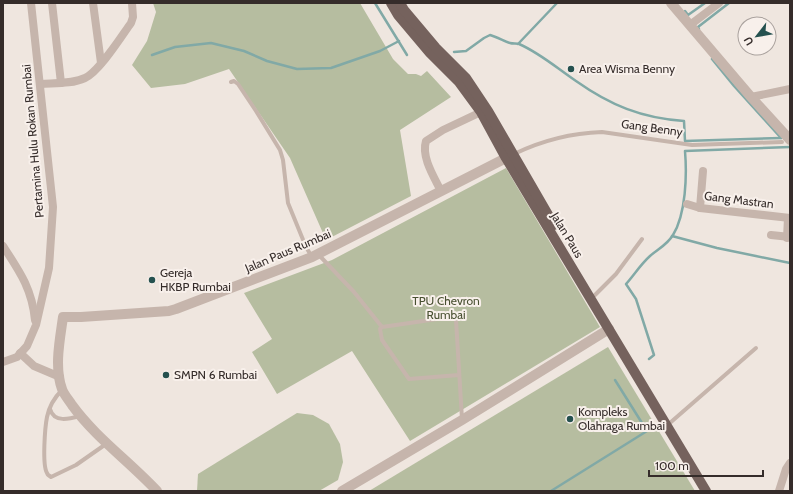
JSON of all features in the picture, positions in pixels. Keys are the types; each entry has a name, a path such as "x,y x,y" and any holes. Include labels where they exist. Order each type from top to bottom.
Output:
{"main road":[{"name":"Jalan Paus","path":"391,3 398,15 430,53 459,82 510,156 595,295 611,327 636,362 712,491"},
{"name":"Jalan Paus","path":"400,3 404,10 436,48 466,78 488,111 510,156 706,491"}],"street":[{"name":"Pertamina Hulu Rokan Rumbai","path":"20,354 27,346 36,325 49,268 53,207 41,84 31,3"},
{"path":"52,3 61,83"},
{"path":"93,3 101,63"},
{"path":"41,84 61,83 83,79 91,75 131,23 133,17 132,3"},
{"path":"671,3 787,141"},
{"path":"690,25 719,3"},
{"path":"750,97 790,89"},
{"path":"441,191 431,171 425,153 426,141 442,130 480,112"},
{"name":"Jalan Paus Rumbai","path":"157,491 128,462 106,444 80,416 62,390 60,377 60,340 63,317 169,311 315,256 510,156"},
{"path":"700,208 703,172"},
{"name":"Gang Mastran","path":"687,204 700,208 789,218 789,238 771,235"},
{"path":"3,246 23,277 33,304 36,325"},
{"path":"342,491 462,420 611,327"},
{"path":"3,362 17,357 20,354 34,366 60,377"},
{"path":"779,491 786,469 790,462"}],"lane":[{"path":"230,82 234,81 238,84 280,150 283,160 288,203 306,247 354,292 382,327"},
{"name":"Gang Benny","path":"510,156 538,144 558,138 590,132 602,132 692,145 787,141"},
{"path":"595,295 616,274 642,239"},
{"path":"382,327 451,317 455,318 462,420"},
{"path":"382,327 380,329 382,340 409,379 459,375"},
{"path":"670,422 756,348"},
{"path":"62,390 55,398 47,416 45,468 49,476 51,477 59,474 76,465 106,444"},
{"path":"50,409 53,415 60,419 80,416"}],"green space":[{"path":"153,3 360,3 393,59 408,74 416,74 421,76 427,71 451,97 400,130 411,196 326,240 290,158 229,69 185,84 151,88 132,65 147,41 156,12"},
{"name":"TPU Chevron Rumbai","path":"506,168 600,327 410,441 352,351 277,394 252,352 272,339 244,293 332,260"},
{"name":"Kompleks Olahraga Rumbai","path":"608,347 695,491 369,491"},
{"path":"297,413 313,415 329,424 340,444 343,462 338,480 319,491 197,491 198,474"}],"waterway":[{"path":"375,3 407,55"},
{"path":"518,44 557,3"},
{"path":"685,11 688,15 705,3"},
{"path":"699,29 698,27 729,3"},
{"path":"454,52 466,51 490,35 510,43 519,44 542,56 601,97 627,109 640,113 654,117 684,121 685,141 781,138"},
{"path":"152,55 175,47 211,43 244,51 267,61 297,69 331,68 380,51 399,41"},
{"path":"712,59 781,138"},
{"path":"649,359 654,355 636,299 626,284 647,259 668,242 677,226 681,216 685,194 685,151 790,147"},
{"path":"672,236 717,248 790,263"},
{"path":"551,491 647,431 615,380"}],"place":[{"name":"Area Wisma Benny","path":"571,69"},
{"name":"Gereja HKBP Rumbai","path":"152,280"},
{"name":"SMPN 6 Rumbai","path":"166,375"},
{"name":"Kompleks Olahraga Rumbai","path":"570,419"}]}
